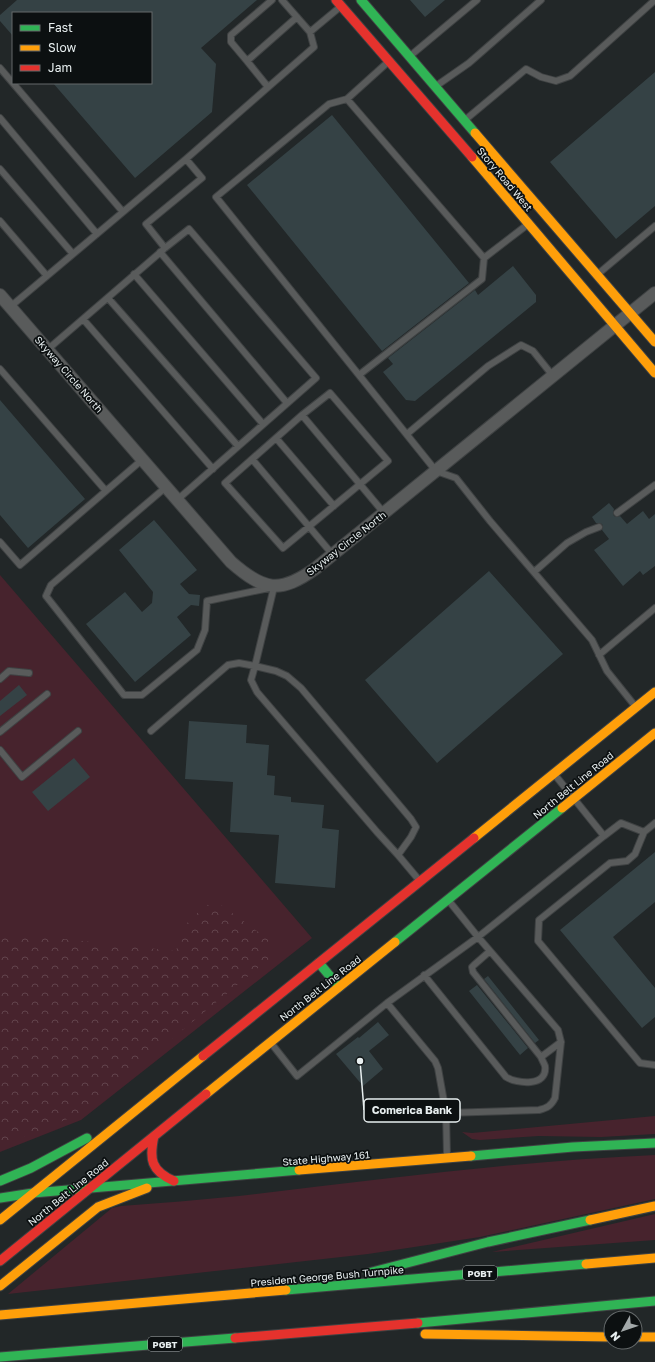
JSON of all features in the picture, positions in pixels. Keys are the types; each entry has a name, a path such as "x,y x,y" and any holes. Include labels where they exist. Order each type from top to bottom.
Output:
{"main road":[{"name":"Story Road West","path":"361,0 463,121 655,342"},
{"name":"Story Road West","path":"338,3 529,224 655,373"},
{"name":"North Belt Line Road","path":"0,1220 655,692"},
{"name":"North Belt Line Road","path":"0,1261 655,733"},
{"path":"319,963 339,987"},
{"path":"0,1181 41,1163 127,1117"},
{"path":"154,1136 151,1150 153,1163 160,1174 174,1181"},
{"name":"State Highway 161","path":"0,1198 33,1193 573,1147 655,1143"},
{"path":"0,1286 98,1207 162,1182"},
{"path":"306,1289 488,1242 655,1206"},
{"name":"President George Bush Turnpike","path":"0,1315 655,1258"},
{"name":"PGBT","path":"0,1357 330,1331 655,1301"},
{"path":"330,1331 603,1337"},
{"path":"643,1337 655,1337"}],"street":[{"name":"Skyway Circle North","path":"0,295 236,566 244,574 274,587 288,585 302,578 333,555 655,293"}],"lane":[{"path":"268,87 231,42 231,35 272,0"},
{"path":"10,307 186,159 314,47 310,32 282,0"},
{"path":"409,57 477,0"},
{"path":"434,87 469,63 541,0"},
{"path":"463,121 526,69 541,77 556,81 570,76 655,0"},
{"path":"310,32 338,3"},
{"path":"246,61 297,17"},
{"path":"389,61 346,99 329,104 216,197 436,471 456,478 490,521 592,640 607,671 636,708"},
{"path":"0,68 12,82"},
{"path":"14,84 123,212"},
{"path":"346,99 484,258 482,279 359,375"},
{"path":"0,118 97,234"},
{"path":"186,159 202,178 146,224 162,250 287,403"},
{"path":"0,169 73,254"},
{"path":"0,221 47,276"},
{"path":"484,258 529,224"},
{"path":"596,275 655,226"},
{"path":"47,350 162,250 189,229 316,378 177,500"},
{"path":"134,274 263,424"},
{"path":"108,298 238,446"},
{"path":"83,319 213,469"},
{"path":"407,434 488,366 521,345 533,351 553,376"},
{"path":"0,370 106,491"},
{"path":"330,393 388,461 283,548 225,483 302,416 330,393"},
{"path":"302,416 384,513"},
{"path":"276,438 334,506"},
{"path":"0,542 20,565 142,459"},
{"path":"252,459 333,555"},
{"path":"617,513 655,485"},
{"path":"166,487 51,585 46,596 124,695 142,695 196,650 205,630 207,601 274,587 251,680 257,692 420,881"},
{"path":"534,572 567,542 599,527"},
{"path":"599,655 655,608"},
{"path":"151,731 228,665 239,663 276,670 287,676 300,688 411,819 416,827 411,837 398,855"},
{"path":"0,679 9,671 29,672"},
{"path":"0,732 47,694"},
{"path":"0,750 22,777 78,731"},
{"path":"554,774 604,836"},
{"path":"270,1042 297,1076 387,1003 478,937 621,823 644,832"},
{"path":"655,823 644,832 635,854 627,861 610,863 539,920 538,941 640,1063 655,1065"},
{"path":"446,1113 539,1110 547,1108 552,1104 555,1098 561,1042 558,1030 448,900"},
{"path":"424,975 506,1077 512,1081 520,1082 538,1081 542,1078 545,1066 541,1057 473,972 472,967 490,951"},
{"path":"387,1003 435,1061 438,1068 446,1113 447,1158"},
{"path":"541,1057 561,1042"}],"green space":[{"path":"0,575 312,938 81,1120 0,1152"},
{"path":"214,900 268,939 269,959 80,1114 0,1146 0,932 175,951 182,941 182,930 191,918"},
{"path":"655,1116 655,1134 601,1137 539,1136 480,1140 472,1139 462,1132 472,1133"},
{"path":"655,1155 655,1199 480,1237 368,1254 8,1294 112,1208 121,1206 239,1196 499,1166"},
{"path":"655,1214 655,1240 492,1252"}],"building":[{"path":"17,0 257,0 201,48 216,64 212,112 135,178 54,84 152,84 152,12 12,12 12,35 0,21 0,15"},
{"path":"410,0 445,0 425,17"},
{"path":"655,72 655,206 616,239 550,162"},
{"path":"332,115 469,283 382,351 247,185"},
{"path":"513,266 536,295 536,302 415,401 406,400 383,372 393,364 388,358 475,290 478,295"},
{"path":"0,400 85,499 28,548 0,515"},
{"path":"609,503 614,509 614,516 620,516 627,524 643,511 649,519 655,514 655,566 643,575 640,571 623,586 594,550 609,539 602,530 602,524 596,523 592,517"},
{"path":"154,520 197,570 180,584 189,594 200,595 199,606 191,605 177,617 191,635 135,682 86,624 125,592 142,612 152,603 153,592 119,550"},
{"path":"489,571 563,654 437,763 365,680"},
{"path":"19,685 27,695 0,716 0,701"},
{"path":"189,721 247,725 246,743 269,745 267,775 275,776 274,795 291,797 291,802 324,805 322,828 339,830 335,888 275,883 279,835 230,832 233,782 185,779"},
{"path":"74,758 90,777 48,811 32,792"},
{"path":"655,852 655,902 613,937 655,988 655,1017 642,1028 560,930"},
{"path":"488,976 539,1040 535,1043 484,979"},
{"path":"477,985 528,1048 520,1055 469,991"},
{"path":"378,1022 389,1035 369,1051 383,1069 363,1086 336,1054 358,1037 359,1038"}],"traffic: fast":[{"path":"361,0 475,133"},
{"path":"395,942 562,808"},
{"path":"319,963 339,987"},
{"path":"0,1181 31,1168 87,1138"},
{"path":"471,1156 573,1147 655,1143"},
{"path":"0,1198 33,1193 299,1170"},
{"path":"368,1273 488,1242 590,1220"},
{"path":"286,1290 586,1264"},
{"path":"418,1323 655,1301"},
{"path":"0,1357 235,1338"}],"traffic: slow":[{"path":"475,133 655,342"},
{"path":"472,157 655,373"},
{"path":"474,838 655,692"},
{"path":"562,808 655,733"},
{"path":"206,1094 395,942"},
{"path":"0,1220 203,1056"},
{"path":"299,1170 471,1156"},
{"path":"0,1286 98,1207 147,1188"},
{"path":"590,1220 655,1206"},
{"path":"586,1264 655,1258"},
{"path":"0,1315 286,1290"},
{"path":"425,1334 603,1337"},
{"path":"643,1337 655,1337"}],"traffic: jam":[{"path":"336,0 472,157"},
{"path":"203,1056 474,838"},
{"path":"0,1261 206,1094"},
{"path":"154,1136 152,1144 152,1158 156,1168 160,1173 174,1181"},
{"path":"235,1338 418,1323"}],"place":[{"name":"Comerica Bank","path":"360,1061"}]}
